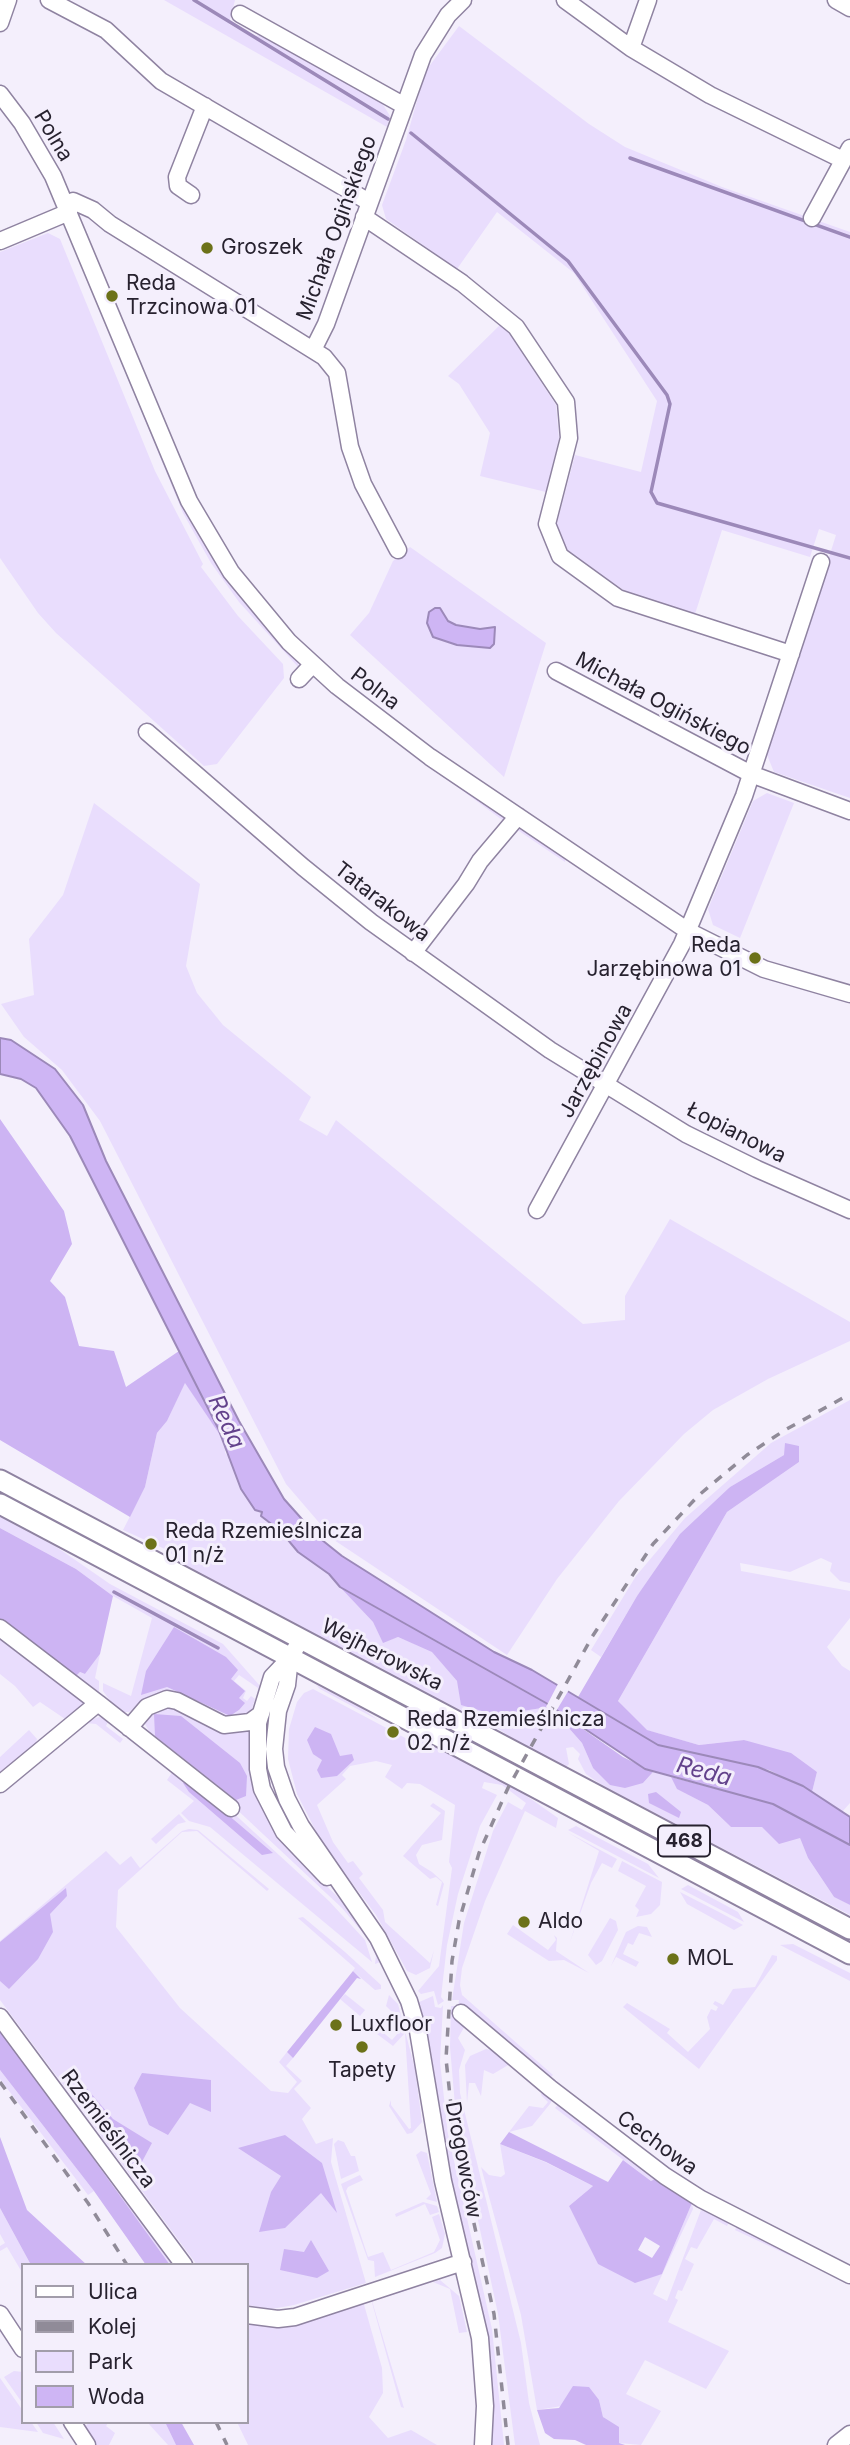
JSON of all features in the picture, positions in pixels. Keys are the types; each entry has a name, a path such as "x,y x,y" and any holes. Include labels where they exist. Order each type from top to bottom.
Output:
{"main road":[{"name":"Wejherowska","path":"0,1480 850,1929"},
{"name":"468","path":"0,1504 850,1954"}],"street":[{"path":"0,23 8,0"},
{"path":"49,0 106,30 161,80 366,209 516,327 566,402 569,438 547,524 560,556 618,598 791,654"},
{"name":"Michała Ogińskiego","path":"398,550 363,484 350,446 337,373 314,348 326,324 404,105 429,43 463,0"},
{"path":"565,0 631,48 710,95 847,154 812,218"},
{"path":"631,48 648,0"},
{"path":"836,0 850,8"},
{"path":"240,14 404,105"},
{"name":"Polna","path":"0,94 34,141 70,214 194,509 247,594 312,666 423,751 688,931 764,969 850,994"},
{"path":"191,195 178,186 177,177 205,106"},
{"path":"70,214 73,201 93,210 110,224 314,348"},
{"path":"0,241 70,214 110,224"},
{"name":"Jarzębinowa","path":"537,1210 607,1087 688,931 751,774 821,562"},
{"path":"299,679 312,666"},
{"name":"Michała Ogińskiego","path":"556,671 751,774 850,811"},
{"name":"Tatarakowa","path":"147,732 303,867 413,953 607,1087"},
{"path":"413,953 466,884 480,861 517,816"},
{"name":"Łopianowa","path":"607,1087 721,1152 850,1210"},
{"path":"0,1628 231,1808"},
{"name":"Wejherowska","path":"290,1658 301,1639"},
{"name":"Drogowców","path":"290,1658 272,1677 261,1714 256,1745 258,1769 272,1812 297,1848 349,1898"},
{"name":"Drogowców","path":"290,1658 287,1685 278,1711 274,1749 276,1767 287,1799 301,1826 379,1938 415,2021 443,2181 482,2356 483,2445"},
{"path":"129,1728 147,1707 167,1699 177,1701 224,1725 250,1722 261,1714"},
{"path":"0,1784 98,1703"},
{"name":"Cechowa","path":"461,2013 550,2088 665,2176 701,2199 850,2275"},
{"name":"Rzemieślnicza","path":"0,2017 183,2263"},
{"path":"248,2315 278,2319 295,2317 463,2262"},
{"path":"0,2314 21,2346"},
{"path":"73,2424 87,2445"},
{"path":"835,2445 850,2434"}],"green space":[{"path":"164,0 235,0 229,24 252,37 263,34 382,103 390,116 387,127"},
{"path":"459,26 589,124 625,147 722,187 850,232 850,798 774,772 767,755 836,535 819,529 810,557 722,530 695,614 625,591 567,551 556,527 575,455 641,472 657,401 574,273 497,212 457,269 386,219 382,205 406,140 425,72"},
{"path":"48,233 60,239 155,471 203,564 201,567 238,616 283,664 284,678 217,764 204,766 56,633 38,613 0,558 0,252"},
{"path":"77,247 176,486 297,659 299,668 239,602 211,563 183,513 74,248"},
{"path":"500,325 509,333 556,405 559,438 546,492 480,476 490,433 459,384 448,376"},
{"path":"410,547 546,643 504,777 350,635 369,613 393,561"},
{"path":"433,765 505,816 505,822 429,766"},
{"path":"767,793 794,803 740,938 713,925 708,909 753,801"},
{"path":"94,803 200,884 186,966 197,993 223,1025 311,1097 299,1120 327,1136 336,1120 583,1324 625,1320 625,1296 670,1219 850,1322 850,1341 768,1379 713,1410 684,1434 619,1501 557,1579 507,1655 334,1540 286,1484 100,1121 62,1070 24,1037 1,1004 34,995 29,939 63,895"},
{"path":"524,828 566,856 565,862 516,829"},
{"path":"185,1382 226,1444 225,1453 230,1457 241,1489 255,1510 263,1512 262,1516 298,1552 329,1574 373,1622 383,1642 398,1637 432,1651 457,1681 496,1715 542,1708 559,1717 582,1743 593,1768 643,1783 653,1772 671,1777 678,1789 708,1805 731,1827 762,1827 800,1838 808,1858 834,1897 850,1905 850,1915 603,1786 586,1774 578,1759 580,1754 573,1747 566,1748 569,1764 566,1767 536,1754 500,1730 182,1567 184,1563 165,1549 123,1530 145,1487 157,1433 167,1421"},
{"path":"850,1400 850,1583 840,1581 830,1571 832,1563 821,1558 790,1572 740,1563 741,1571 850,1591 850,1618 827,1647 842,1666 850,1671 850,1803 842,1812 812,1792 817,1772 744,1740 699,1745 646,1730 618,1701 727,1512 799,1462 784,1455 730,1487 637,1596 601,1657 591,1650 636,1576 685,1518 771,1443"},
{"path":"0,1489 256,1624 252,1630 0,1496"},
{"path":"0,1516 55,1546 110,1584 223,1644 261,1687 258,1692 258,1688 239,1675 234,1681 246,1691 243,1698 247,1701 251,1696 255,1699 250,1715 233,1721 170,1694 148,1697 129,1712 118,1712 103,1691 103,1683 131,1696 152,1618 113,1596 76,1569 0,1528","holes":["167,1687 239,1710 230,1716"]},
{"path":"0,1635 86,1703 85,1706 68,1721 40,1702 33,1707 15,1686 0,1674"},
{"path":"100,1654 95,1678 99,1681 99,1693 106,1704 73,1679 80,1672 85,1674"},
{"path":"321,1662 485,1749 509,1757 703,1860 702,1863 696,1865"},
{"path":"316,1685 356,1704 378,1720 320,1689"},
{"path":"313,1689 409,1740 412,1737 429,1744 511,1785 558,1818 556,1828 525,1811 485,1901 462,1968 460,1985 462,1995 553,2075 549,2079 458,2007 459,2000 452,2000 464,1923 493,1831 508,1802 522,1810 526,1803 502,1785 484,1782 482,1788 497,1795 480,1826 458,1894 447,1945 441,1997 444,2001 438,2005 434,1991 421,1994 418,1991 439,1966 452,1868 449,1862 455,1805 420,1784 407,1783 402,1789 385,1777 392,1765 376,1761 350,1766 342,1775 346,1779 317,1805 333,1842 348,1863 353,1861 363,1874 359,1878 383,1910 385,1922 430,1963 434,1950 430,1968 416,1975 407,1971 376,1915 322,1843 297,1794 288,1759 289,1729 297,1702 304,1693"},
{"path":"165,1705 187,1713 217,1731 235,1733 251,1729 250,1760 254,1785 270,1824 288,1849 339,1898 364,1930 380,1962 375,1964 376,1956 368,1939 342,1908 232,1805 153,1738 145,1724 146,1717"},
{"path":"99,1717 109,1720 106,1726 123,1739 120,1743 96,1724 86,1723 62,1743 88,1721"},
{"path":"29,1730 37,1739 34,1749 0,1777 0,1757"},
{"path":"175,1768 229,1809 329,1901 365,1940 372,1962 210,1827 189,1821 181,1813 194,1801 167,1780"},
{"path":"433,1803 445,1811 442,1840 422,1845 416,1855 419,1864 432,1872 442,1881 444,1884 438,1906 436,1905 442,1882 436,1877 430,1879 403,1856 441,1813 430,1806"},
{"path":"179,1814 186,1822 178,1824 156,1844 151,1839"},
{"path":"576,1826 648,1864 659,1878 568,1830"},
{"path":"198,1830 269,1889 267,1891 197,1831 182,1832 118,1890 116,1927 180,2008 271,2091 288,2093 297,2082 279,2062 287,2052 293,2058 286,2066 302,2081 294,2089 311,2108 302,2119 316,2144 333,2138 331,2162 366,2283 294,2305 272,2309 248,2305 248,2263 196,2263 0,2000 0,1941 106,1851 120,1865 131,1856 140,1868 182,1831"},
{"path":"567,1832 617,1859 612,1868 602,1863 591,1883 570,1942 599,1851"},
{"path":"622,1861 662,1882 660,1905 651,1914 636,1917 639,1910 635,1906 646,1886 618,1871"},
{"path":"688,1885 738,1912 744,1922 681,1889"},
{"path":"680,1892 743,1925 734,1930 687,1904"},
{"path":"303,1917 381,1985 381,1989 375,1990 353,1971 355,1968 298,1918"},
{"path":"610,1918 616,1921 618,1930 602,1961 596,1965 588,1955"},
{"path":"513,1925 548,1950 556,1940 554,1935 557,1938 556,1951 589,1973 564,1960 549,1961 507,1934"},
{"path":"638,1926 647,1927 652,1937 639,1933 633,1945 628,1943 623,1954 639,1962 636,1967 616,1957 611,1966 626,1932"},
{"path":"793,1944 850,1973 850,1981 780,1945"},
{"path":"772,1955 777,1956 777,1960 699,2069 623,2007 627,2003 670,2029 667,2033 688,2052 710,2029 707,2017 711,2009 716,2011 718,2007 713,2004 715,2001 723,2005 733,1989 755,1987"},
{"path":"345,1994 365,2010 360,2016 340,1999"},
{"path":"389,1995 398,2004 415,2069 422,2122 412,2133 407,2134 389,2106 391,2100 391,2105 409,2129 411,2128 405,2033 393,2046 369,2028 373,2024 392,2040 399,2032 394,2014 386,2006"},
{"path":"433,1996 435,2007 441,2008 443,2005 440,2062 448,2134 492,2329 504,2445 491,2445 491,2371 486,2325 451,2186 431,2052 417,2003"},
{"path":"451,2006 456,2006 455,2015 466,2024 458,2038 465,2050 459,2070 460,2093 521,2343 529,2403 540,2445 515,2445 498,2314 456,2117 450,2047"},
{"path":"0,2025 176,2263 169,2263 0,2031"},
{"path":"486,2049 495,2051 510,2064 493,2074 484,2070 481,2096 475,2083 469,2083 467,2103 465,2065 470,2056"},
{"path":"0,2070 94,2191 88,2195 0,2079"},
{"path":"542,2090 553,2099 550,2104 532,2126 509,2132 529,2106 543,2108 548,2102 541,2095"},
{"path":"559,2103 655,2179 651,2181 555,2108"},
{"path":"338,2140 344,2142 351,2156 355,2156 359,2171 341,2179 334,2144"},
{"path":"500,2144 545,2162 593,2186 569,2206 598,2264 662,2274 692,2203 693,2209 653,2294 667,2301 701,2210 729,2222 727,2226 714,2219 697,2249 691,2247 685,2259 694,2264 682,2291 678,2290 675,2298 678,2300 668,2322 729,2351 706,2389 645,2360 626,2394 661,2411 641,2445 619,2443 603,2417 599,2400 537,2410 521,2315 481,2167 489,2175 501,2177 505,2174"},
{"path":"421,2151 427,2153 437,2202 426,2199 431,2194 416,2155"},
{"path":"360,2175 363,2180 348,2187 346,2191 368,2257 383,2252 391,2270 434,2252 440,2240 432,2217 439,2214 445,2234 442,2248 435,2253 375,2277 374,2261 368,2260 341,2184"},
{"path":"423,2202 437,2206 439,2212 430,2215 425,2204 396,2217 395,2214"},
{"path":"0,2208 30,2263 21,2263 21,2271 7,2247 0,2251 0,2246 5,2243 0,2234"},
{"path":"737,2226 801,2259 801,2261 735,2230"},
{"path":"440,2280 459,2296 467,2332 459,2333 450,2289 433,2282 372,2301 404,2408 401,2407 371,2299"},
{"path":"363,2301 382,2368 383,2393 369,2417 388,2438 411,2430 437,2445 248,2445 238,2424 248,2424 248,2322 274,2326"},
{"path":"14,2371 21,2372 21,2401 4,2377"},
{"path":"0,2378 21,2408 21,2424 32,2424 38,2432 0,2427"},
{"path":"37,2424 54,2424 64,2439 43,2433"},
{"path":"87,2424 107,2424 106,2426 115,2433 109,2445 93,2445 84,2428"},
{"path":"149,2424 166,2424 176,2445 168,2445"}],"shaded area":[{"path":"0,1119 64,1211 72,1244 50,1281 65,1297 79,1346 114,1351 126,1387 179,1351 226,1444 185,1383 167,1421 157,1433 145,1487 130,1517 0,1440"},
{"path":"785,1443 799,1446 799,1462 727,1512 618,1701 647,1730 699,1745 744,1740 791,1753 817,1772 812,1792 769,1770 658,1745 578,1697 637,1596 680,1534 730,1487 784,1455"},
{"path":"0,1528 76,1569 113,1596 100,1654 85,1674 80,1672 73,1679 0,1625"},
{"path":"340,1587 546,1703 623,1757 653,1772 643,1783 625,1788 610,1785 593,1768 582,1743 559,1717 542,1708 496,1715 461,1705 457,1681 432,1652 398,1637 383,1643 373,1622"},
{"path":"174,1627 226,1657 238,1670 231,1679 245,1691 239,1698 245,1703 239,1710 230,1716 167,1687 141,1695 146,1671"},
{"path":"154,1714 181,1716 240,1763 247,1776 246,1796 236,1800 155,1736"},
{"path":"315,1727 331,1734 340,1756 352,1754 354,1760 337,1776 321,1778 317,1770 322,1760 313,1754 307,1740"},
{"path":"671,1777 773,1804 850,1845 850,1905 834,1897 808,1858 800,1838 779,1844 762,1827 731,1827 708,1805 677,1789"},
{"path":"188,1781 273,1853 262,1855 189,1792 183,1783"},
{"path":"656,1792 681,1812 679,1818 649,1803 648,1794"},
{"path":"66,1888 67,1896 50,1914 53,1932 38,1959 9,1989 0,1981 0,1942"},
{"path":"353,1971 361,1979 357,1978 293,2058 287,2052"},
{"path":"0,2031 169,2263 145,2263 94,2191 0,2070"},
{"path":"76,2069 83,2084 113,2119 152,2143 137,2171 130,2169 119,2153 125,2135 98,2123 88,2108 85,2093 69,2084"},
{"path":"142,2073 211,2080 211,2112 190,2103 168,2135 149,2125 134,2088"},
{"path":"509,2132 608,2182 623,2160 651,2181 655,2179 692,2203 662,2274 635,2283 598,2264 569,2206 593,2186 546,2162 500,2144","holes":["645,2237 660,2246 652,2258 638,2250"]},
{"path":"285,2135 322,2163 337,2213 321,2193 285,2228 259,2232 271,2192 281,2176 238,2148"},
{"path":"0,2137 27,2210 85,2263 30,2263 0,2208"},
{"path":"311,2240 329,2271 317,2278 280,2270 284,2249 304,2252"},
{"path":"573,2386 589,2387 599,2400 603,2417 619,2427 619,2443 625,2445 586,2445 575,2440 554,2439 545,2433 537,2410 559,2408"},
{"path":"166,2424 182,2424 194,2445 176,2445"}],"water":[{"path":"440,608 448,621 456,625 480,629 495,627 494,644 490,648 457,645 433,637 427,623 429,612"},
{"name":"Reda","path":"0,1038 11,1040 55,1069 83,1105 106,1161 239,1421 284,1499 317,1536 342,1556 494,1652 532,1670 658,1745 758,1767 803,1786 850,1817 850,1845 773,1804 645,1769 546,1703 340,1587 329,1574 298,1552 283,1534 272,1532 274,1526 261,1516 262,1512 255,1510 241,1489 218,1428 70,1136 36,1088 21,1079 0,1074"}],"pier":[{"path":"559,1682 570,1688 555,1713 546,1707"}],"waterway":[{"path":"194,0 388,119"},
{"path":"411,133 568,261 667,395 670,404 651,492 657,503 850,558"},
{"path":"630,158 850,237"},
{"path":"114,1592 218,1648"}],"railway":[{"path":"508,2445 494,2314 454,2133 446,2059 452,1961 459,1921 479,1853 508,1788 592,1637 653,1544 699,1495 747,1455 785,1430 850,1394"},
{"path":"0,2082 88,2203 126,2263"},
{"path":"217,2424 227,2445"}],"place":[{"name":"Groszek","path":"207,248"},
{"name":"Reda Trzcinowa 01","path":"112,296"},
{"name":"Reda Jarzębinowa 01","path":"755,958"},
{"name":"Reda Rzemieślnicza 01 n/ż","path":"151,1544"},
{"name":"Reda Rzemieślnicza 02 n/ż","path":"393,1732"},
{"name":"Aldo","path":"524,1922"},
{"name":"MOL","path":"673,1959"},
{"name":"Luxfloor","path":"336,2025"},
{"name":"Tapety","path":"362,2047"}]}
